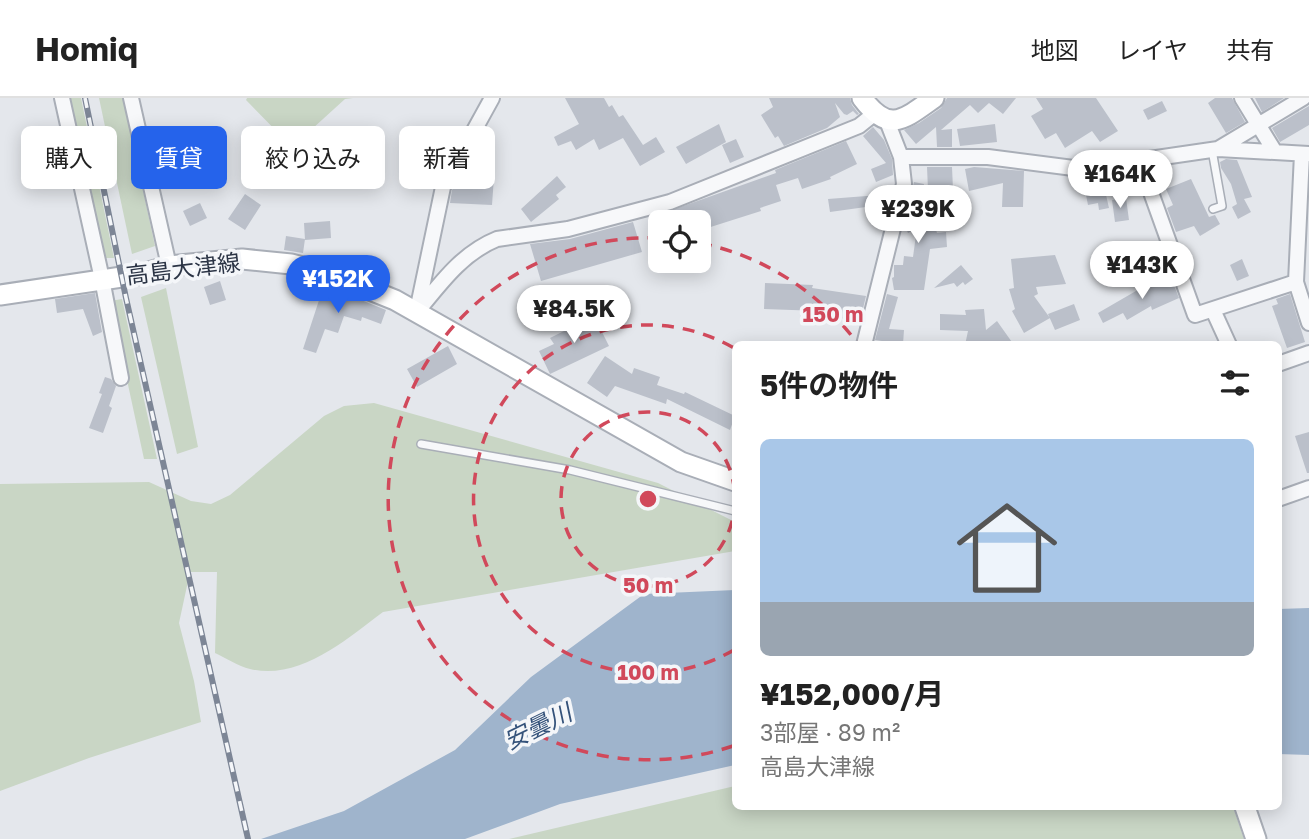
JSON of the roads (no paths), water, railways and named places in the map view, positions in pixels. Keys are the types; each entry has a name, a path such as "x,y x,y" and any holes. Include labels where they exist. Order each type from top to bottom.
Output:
{"main road":[{"path":"862,98 880,117 907,117 934,98"},
{"name":"高島大津線","path":"0,295 142,274 169,266 242,259 291,264 362,285 416,312 681,462 732,480"},
{"path":"1246,810 1256,839"}],"street":[{"path":"62,98 121,378"},
{"path":"131,98 169,266"},
{"path":"416,312 443,187 492,98"},
{"path":"1242,98 1275,152"},
{"path":"1215,149 1303,98"},
{"path":"416,312 459,262 488,242 568,229 670,202 880,117 901,157 904,184 865,341"},
{"path":"901,157 988,157 1081,169 1215,149 1306,154 1303,230 1296,282 1309,323"},
{"path":"1139,159 1195,315 1296,282"},
{"path":"1213,310 1227,341"},
{"path":"1282,363 1309,353"},
{"path":"1282,498 1309,488"}],"lane":[{"path":"1213,209 1222,206 1215,149"},
{"path":"421,444 570,470 732,510"}],"water":[{"name":"安曇川","path":"732,590 732,766 560,804 465,839 261,839 344,811 455,750 531,677 644,594"},
{"path":"1309,608 1309,755 1282,754 1282,609"}],"railway":[{"path":"85,98 126,298 248,839"}]}
